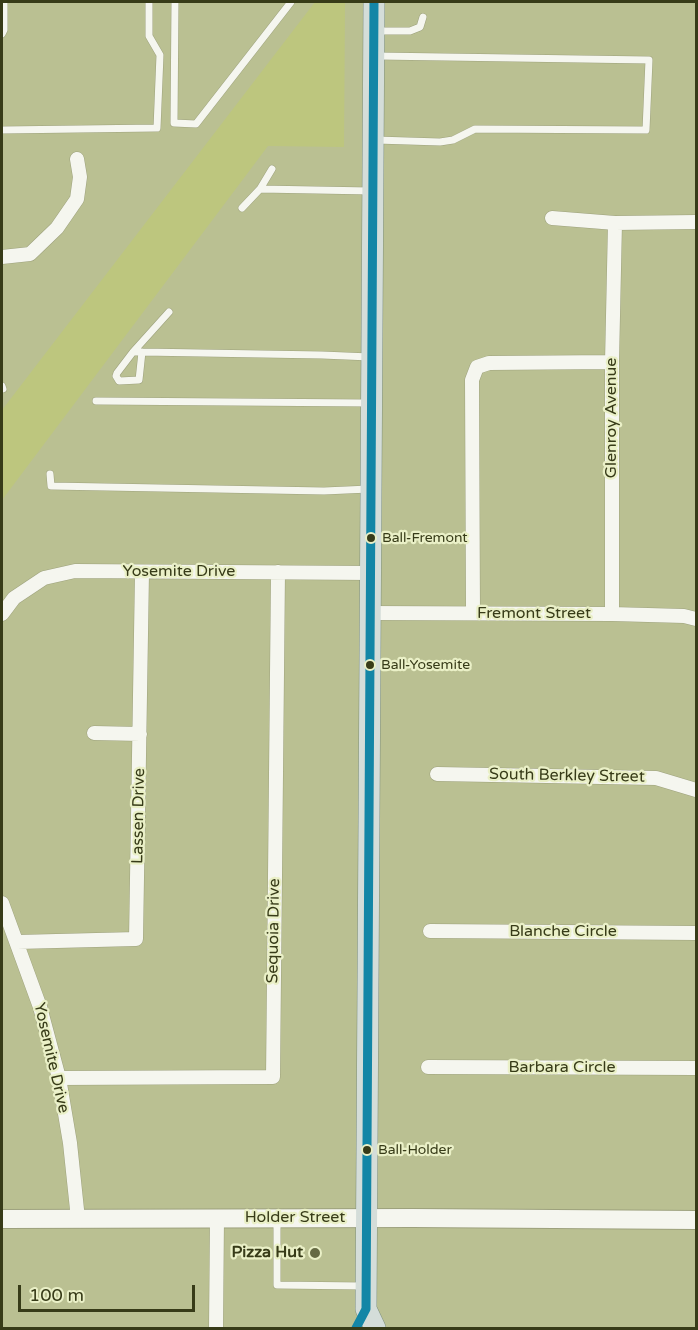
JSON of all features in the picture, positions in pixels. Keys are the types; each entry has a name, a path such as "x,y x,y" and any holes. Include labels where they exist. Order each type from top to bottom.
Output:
{"main road":[{"path":"374,2 366,1309 375,1329"},
{"path":"356,1329 366,1309"}],"street":[{"path":"2,257 30,254 57,228 77,199 80,177 77,159"},
{"path":"552,218 615,223 696,222"},
{"name":"Glenroy Avenue","path":"612,614 612,362 615,223"},
{"path":"473,613 472,380 477,367 489,363 612,362"},
{"name":"Yosemite Drive","path":"2,614 14,598 44,578 75,571 371,573"},
{"name":"Sequoia Drive","path":"59,1078 273,1077 278,572"},
{"name":"Lassen Drive","path":"17,942 136,939 142,573"},
{"name":"Fremont Street","path":"370,613 612,614 684,616 696,619"},
{"path":"94,733 140,734"},
{"name":"South Berkley Street","path":"436,774 656,778 696,790"},
{"name":"Yosemite Drive","path":"2,903 40,1007 59,1078 70,1143 78,1219"},
{"name":"Blanche Circle","path":"430,931 696,933"},
{"name":"Barbara Circle","path":"428,1067 696,1068"},
{"name":"Holder Street","path":"2,1219 696,1220"},
{"path":"216,1329 217,1219"}],"lane":[{"path":"2,34 4,2"},
{"path":"2,130 157,128 160,55 149,36 149,2"},
{"path":"175,2 174,123 196,124 291,2"},
{"path":"374,31 410,31 420,27 423,17"},
{"path":"374,56 649,60 646,130 475,129 453,140 440,142 374,140"},
{"path":"242,208 260,189 272,169"},
{"path":"260,189 373,191"},
{"path":"142,352 139,380 119,381 117,373 169,312"},
{"path":"133,352 372,358"},
{"path":"96,401 372,403"},
{"path":"50,474 51,486 324,491 371,489"},
{"path":"277,1218 277,1285 366,1287"}],"shaded area":[{"path":"315,2 345,2 344,147 268,146 2,500 2,410"}],"transit line":[{"path":"356,1328 366,1309 374,2"}],"place":[{"name":"Ball-Fremont","path":"371,538"},
{"name":"Ball-Yosemite","path":"370,665"},
{"name":"Ball-Holder","path":"367,1150"},
{"name":"Pizza Hut","path":"315,1253"}]}
